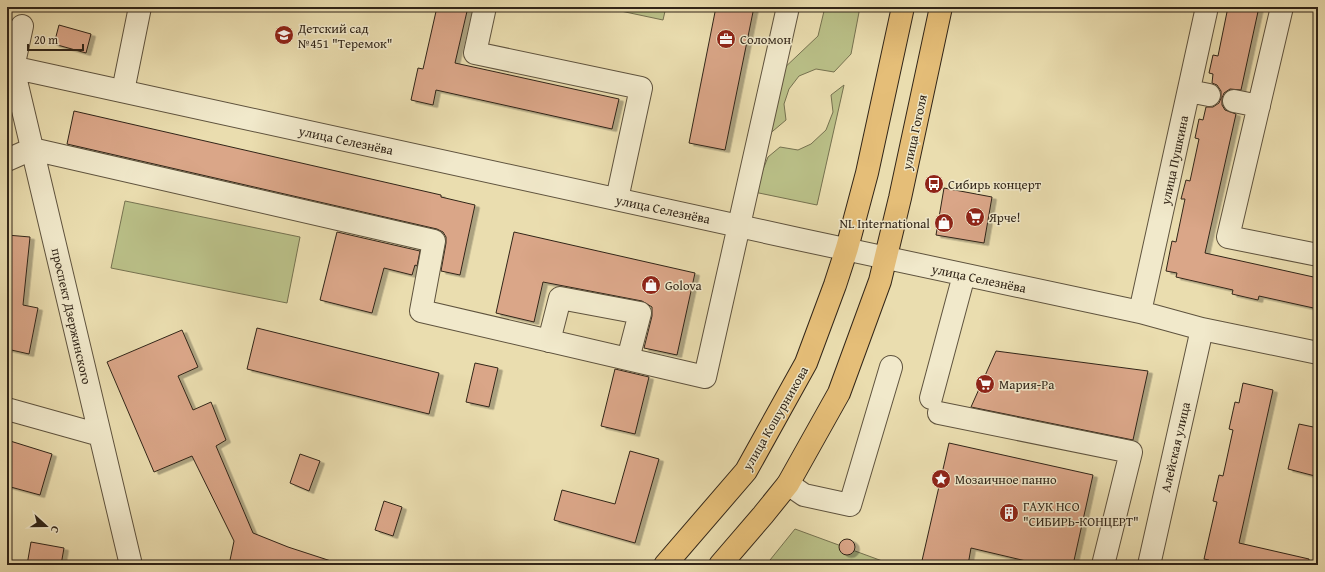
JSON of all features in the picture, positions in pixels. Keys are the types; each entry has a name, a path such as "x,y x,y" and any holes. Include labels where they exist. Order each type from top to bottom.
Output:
{"main road":[{"path":"847,248 865,179 903,7"},
{"name":"улица Гоголя","path":"886,258 941,7"},
{"name":"улица Кошурникова","path":"664,565 746,471 806,364 835,286 847,248"},
{"path":"720,565 788,484 838,393 877,292 886,258"}],"street":[{"path":"123,92 140,7"},
{"path":"485,7 475,53 641,88 617,199"},
{"path":"7,160 32,150 434,241 421,311 705,377 788,7"},
{"name":"улица Пушкина","path":"1140,312 1199,93 1207,7"},
{"path":"1282,7 1228,237 1318,255"},
{"path":"10,67 22,26"},
{"name":"улица Селезнёва","path":"10,67 1140,312 1202,329 1318,353"},
{"name":"проспект Дзержинского","path":"10,67 32,150 131,565"},
{"path":"1234,101 1259,106"},
{"path":"964,275 935,406 1131,452 1103,565"},
{"path":"549,341 560,298 640,313 628,359"},
{"name":"Алейская улица","path":"1149,565 1202,329"},
{"path":"788,484 804,494 850,506 891,367"},
{"path":"7,409 100,435"}],"green space":[{"path":"617,7 666,7 663,20 616,10"},
{"path":"825,7 860,7 851,54 834,72 816,69 799,76 789,89 784,104 786,120 767,136 779,73 818,36"},
{"path":"844,85 817,205 754,192 768,157 780,147 798,150 811,144 826,130 833,112 831,95"},
{"path":"125,201 300,237 287,303 111,268"},
{"path":"795,529 885,562 886,565 766,565"}],"building":[{"path":"437,7 468,7 455,63 619,99 612,129 436,90 433,105 411,100 418,68 423,69"},
{"path":"716,7 754,7 725,150 689,143"},
{"path":"1228,7 1259,7 1241,90 1230,89 1224,93 1222,98 1222,105 1225,110 1236,114 1205,253 1318,278 1318,309 1259,296 1258,300 1232,294 1233,290 1176,277 1177,273 1166,271 1172,241 1176,242 1185,199 1181,199 1186,180 1190,181 1199,139 1195,138 1199,119 1203,120 1206,107 1213,107 1219,103 1221,98 1221,91 1217,85 1212,83 1213,74 1209,73 1213,55 1218,56"},
{"path":"59,25 91,34 86,53 54,44"},
{"path":"74,111 441,195 441,197 475,205 460,275 441,271 446,237 443,232 437,229 67,144"},
{"path":"944,188 992,197 984,243 936,235"},
{"path":"337,232 420,251 417,266 415,265 412,275 384,268 372,313 320,300"},
{"path":"514,232 695,273 677,355 644,348 652,316 652,307 642,301 543,282 534,322 496,313"},
{"path":"7,235 30,237 23,305 38,308 29,354 7,349"},
{"path":"257,328 439,373 429,414 247,369"},
{"path":"182,330 198,367 178,376 193,410 211,402 226,440 216,446 253,533 288,547 334,562 333,565 229,565 234,541 192,456 154,472 107,362"},
{"path":"996,351 1148,371 1133,440 971,407"},
{"path":"475,363 498,368 489,407 466,402"},
{"path":"615,369 649,377 635,434 601,426"},
{"path":"1243,383 1273,390 1239,543 1309,559 1309,565 1207,565 1209,560 1204,559 1217,502 1213,501 1219,475 1223,476 1233,430 1229,429 1235,402 1239,403"},
{"path":"1299,424 1318,428 1318,464 1315,476 1288,469"},
{"path":"7,440 52,454 40,495 7,486"},
{"name":"ГАУК НСО \"СИБИРЬ-КОНЦЕРТ\"","path":"949,443 1093,475 1073,565 1025,565 1026,561 971,548 968,565 921,565"},
{"path":"630,451 659,459 635,543 554,520 562,490 615,504"},
{"path":"300,454 320,461 309,491 290,483"},
{"path":"384,501 402,507 393,536 375,530"},
{"path":"844,539 850,539 855,544 853,553 850,555 844,555 839,550 839,544"},
{"path":"31,542 64,548 61,565 27,565"}],"place":[{"name":"Детский сад №451 \"Теремок\"","path":"284,35"},
{"name":"Соломон","path":"726,39"},
{"name":"Сибирь концерт","path":"934,184"},
{"name":"Ярче!","path":"975,217"},
{"name":"NL International","path":"944,223"},
{"name":"Golova","path":"651,285"},
{"name":"Мария-Ра","path":"985,384"},
{"name":"Мозаичное панно","path":"941,479"},
{"name":"ГАУК НСО \"СИБИРЬ-КОНЦЕРТ\"","path":"1009,513"}]}
